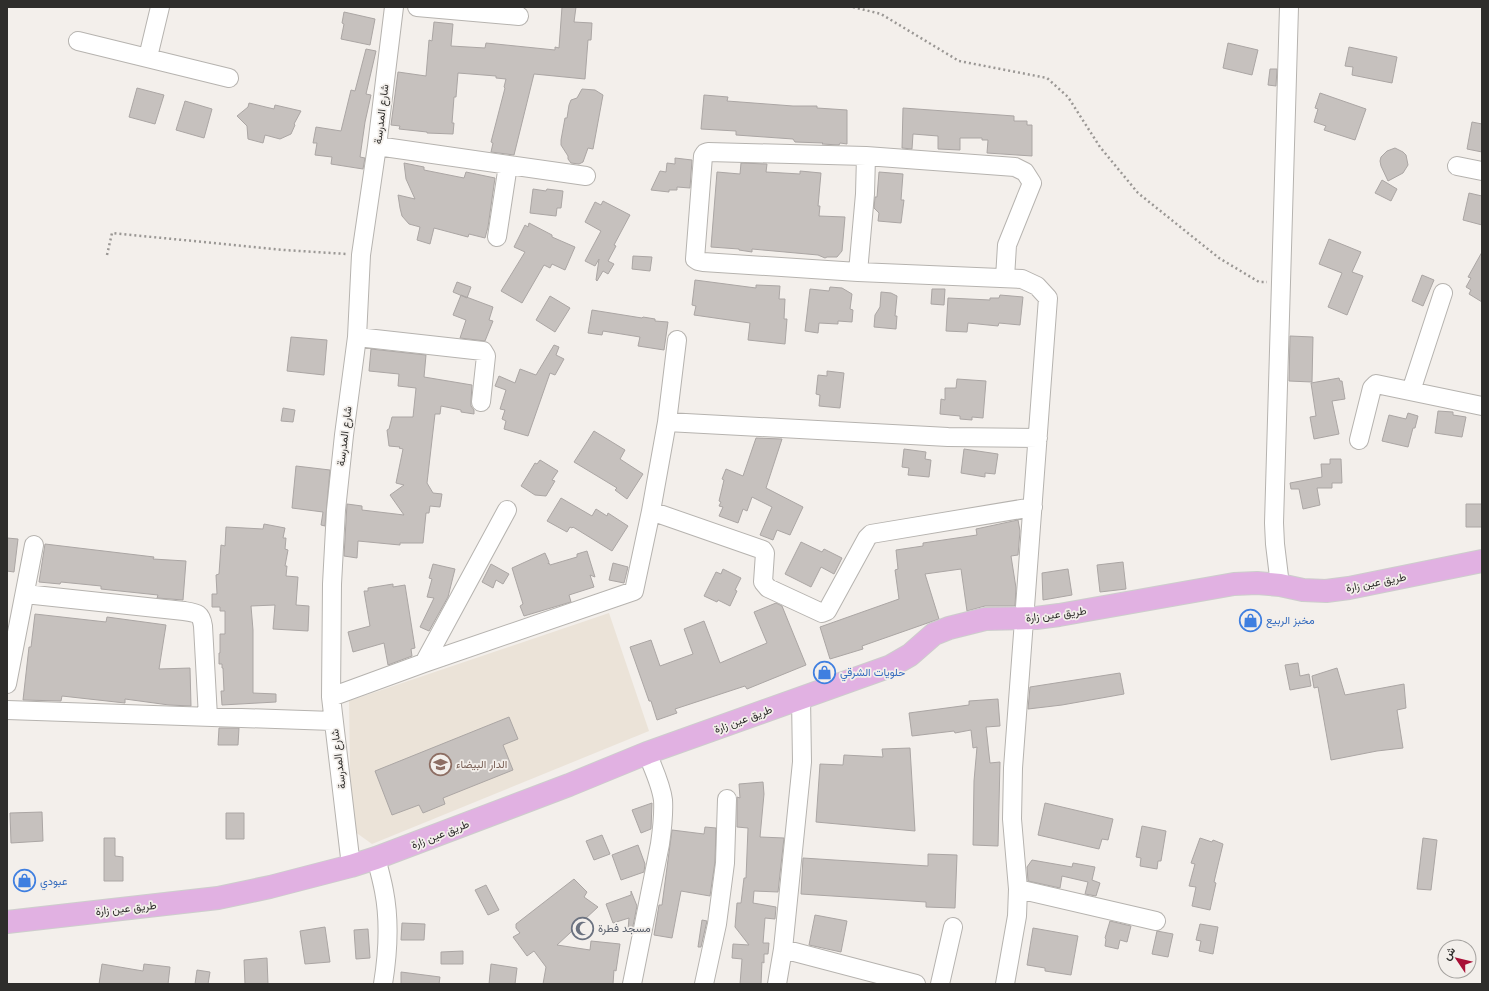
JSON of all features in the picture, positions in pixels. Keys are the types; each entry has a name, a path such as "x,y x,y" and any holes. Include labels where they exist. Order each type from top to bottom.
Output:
{"main road":[{"name":"طريق عين زارة","path":"7,922 218,898 270,887 351,866 376,858 569,785 647,753 891,666 901,661 927,639 942,630 985,620 1058,615 1234,584 1257,583 1280,585 1303,590 1326,591 1349,588 1482,561"}],"street":[{"path":"148,57 160,7"},
{"name":"شارع المدرسة","path":"351,866 331,697 332,584 336,510 357,337 361,255 377,146 394,7"},
{"path":"417,7 519,16"},
{"path":"1280,585 1274,523 1288,7"},
{"path":"78,41 229,78"},
{"path":"377,146 586,176"},
{"path":"1005,278 1007,245 1032,183 1025,172 1015,167 866,156 713,152 705,153 703,156 695,259 698,261 858,272 1022,279 1037,286 1048,298 1033,507 1023,618 1012,794 1012,820 1018,889 1017,916 1005,984"},
{"path":"858,272 865,194 866,156"},
{"path":"497,237 508,166"},
{"path":"1457,166 1482,171"},
{"path":"1411,391 1443,293"},
{"path":"357,337 483,352 486,356 481,402"},
{"path":"331,697 424,663 634,591 651,511 667,422 677,340"},
{"path":"1359,440 1372,388 1376,384 1482,406"},
{"path":"667,422 948,437 1038,438"},
{"path":"651,511 763,550 766,553 763,582 765,586 822,613 827,611 868,538 872,534 1033,507"},
{"path":"424,663 507,510"},
{"path":"7,684 34,546"},
{"path":"25,594 195,612 202,618 204,626 208,716"},
{"path":"777,984 783,949 802,762 801,697"},
{"path":"7,710 333,721"},
{"path":"632,984 663,821 663,800 659,783 647,753"},
{"path":"704,984 717,924 724,871 727,799"},
{"path":"376,858 384,891 388,925 387,959 383,984"},
{"path":"1018,889 1156,921"},
{"path":"940,984 953,927"},
{"path":"783,949 916,984"}],"path":[{"path":"853,7 881,14 959,61 1047,78 1068,97 1100,147 1138,193 1218,258 1259,282 1281,282"},
{"path":"107,255 112,234 284,250 361,255"}],"shaded area":[{"path":"609,613 649,731 372,844 351,829 349,701"}],"building":[{"path":"562,7 576,7 574,22 592,23 591,40 588,40 585,79 534,74 514,155 491,152 493,143 491,142 506,79 496,78 496,76 458,73 456,97 454,97 452,123 454,123 453,134 427,133 399,129 400,126 391,125 398,72 426,76 429,40 432,41 434,22 453,24 451,46 485,48 486,43 555,50 555,47 559,48"},
{"path":"344,12 375,19 370,45 341,39 344,24 342,23"},
{"path":"1228,43 1258,50 1252,75 1223,68"},
{"path":"1349,47 1397,57 1392,83 1352,75 1353,67 1345,66"},
{"path":"366,49 376,51 366,94 371,95 360,157 365,158 363,169 331,164 332,157 315,155 317,143 313,143 316,127 341,131 351,90 355,91"},
{"path":"1270,69 1277,69 1276,86 1268,85"},
{"path":"137,88 164,95 155,124 129,117"},
{"path":"582,89 595,90 603,95 593,149 588,148 583,162 579,164 571,163 568,159 568,156 561,145 561,140 565,118 567,118 571,100 577,98"},
{"path":"1320,93 1366,109 1355,140 1324,130 1326,126 1314,122 1318,109 1315,108"},
{"path":"704,95 728,97 727,101 793,106 817,106 817,108 847,110 847,144 840,143 839,145 795,142 793,139 736,135 736,131 701,129"},
{"path":"185,101 212,109 204,138 176,130"},
{"path":"249,103 274,109 275,105 301,111 294,124 295,125 291,134 280,139 265,135 263,143 248,139 247,126 237,116 248,107"},
{"path":"903,108 1014,116 1014,121 1027,121 1027,125 1032,125 1032,156 987,153 988,140 982,140 982,138 960,138 960,150 938,149 938,136 913,134 912,149 902,148"},
{"path":"1472,122 1482,124 1482,152 1467,149"},
{"path":"1395,148 1406,155 1408,165 1403,173 1388,181 1380,161 1381,157 1387,151"},
{"path":"675,158 692,160 690,188 677,187 677,190 669,190 669,192 651,190 660,171 666,172 667,163 675,164"},
{"path":"404,163 424,167 424,170 464,178 466,172 495,178 485,238 469,234 468,237 434,228 430,244 417,240 420,227 409,224 402,216 400,208 398,195 415,199 406,179"},
{"path":"741,163 767,164 766,172 800,174 800,171 821,173 818,206 820,206 819,216 845,217 842,251 837,257 825,258 818,255 752,249 752,252 739,249 711,247 717,172 740,174"},
{"path":"879,172 903,174 901,200 904,200 901,223 878,221 879,213 874,208 875,197 877,197"},
{"path":"1382,180 1397,189 1391,201 1375,193"},
{"path":"533,189 563,191 561,208 557,208 556,216 530,213"},
{"path":"1469,193 1482,196 1482,225 1463,220"},
{"path":"603,201 630,215 614,245 616,246 608,261 614,264 608,274 603,271 597,281 599,259 595,266 585,261 601,231 585,222 595,202 601,205"},
{"path":"529,223 552,235 552,237 575,247 565,270 552,264 550,268 544,265 522,303 501,291 525,252 514,247 525,225 528,227"},
{"path":"1329,239 1361,252 1352,272 1363,276 1347,315 1328,307 1342,273 1319,264"},
{"path":"1482,252 1482,302 1469,294 1471,290 1466,287 1471,278 1468,277"},
{"path":"633,256 652,257 650,271 632,269"},
{"path":"1422,275 1434,280 1423,306 1412,301"},
{"path":"695,280 756,288 756,285 780,286 779,299 785,299 784,319 787,319 785,344 748,340 750,323 694,315 696,306 692,305"},
{"path":"457,282 471,287 467,298 453,292"},
{"path":"830,287 842,288 852,294 850,309 853,310 852,322 838,321 838,324 819,323 818,333 805,331 810,289 829,291"},
{"path":"932,289 945,289 944,305 931,304"},
{"path":"881,292 891,293 897,296 895,316 897,316 896,329 874,327 875,315 880,307"},
{"path":"461,295 493,307 489,320 493,321 485,341 460,338 466,320 453,315"},
{"path":"1000,295 1023,297 1020,325 999,323 998,326 968,323 967,332 946,331 948,298 990,300 990,298 999,298"},
{"path":"550,296 570,308 555,332 536,320"},
{"path":"592,310 668,322 664,350 638,346 640,337 603,331 602,335 588,333"},
{"path":"1290,336 1313,337 1312,382 1289,381"},
{"path":"291,337 327,340 324,375 287,371"},
{"path":"554,345 559,347 556,355 564,359 555,375 550,373 528,436 504,429 506,421 502,419 505,410 500,409 506,390 495,386 499,376 515,383 520,369 536,375"},
{"path":"371,349 426,355 424,377 472,385 471,406 474,410 474,414 441,406 440,414 435,414 427,483 433,493 442,494 440,507 430,506 429,513 426,513 423,543 400,543 400,545 358,541 357,558 344,556 347,504 362,506 362,510 404,515 390,495 404,485 396,483 403,449 399,448 400,447 389,446 387,430 389,429 392,417 413,417 416,388 398,386 399,374 369,371"},
{"path":"827,371 844,373 840,408 819,406 820,395 816,394 818,375 827,376"},
{"path":"1339,378 1340,381 1342,381 1345,399 1332,401 1339,434 1314,439 1310,417 1316,416 1311,383"},
{"path":"957,379 986,381 983,418 972,417 972,420 960,419 960,416 940,414 941,399 945,400 945,388 956,388"},
{"path":"283,408 295,410 293,422 281,421"},
{"path":"1438,411 1453,412 1453,415 1466,417 1462,437 1435,433"},
{"path":"1408,413 1418,416 1408,447 1382,441 1389,415 1406,419"},
{"path":"594,431 625,450 620,459 643,474 627,499 615,490 617,488 574,462"},
{"path":"756,438 782,439 766,488 803,507 790,535 777,530 773,540 760,535 772,507 752,497 747,511 743,509 738,523 719,516 723,507 719,506 721,502 719,501 724,480 722,479 726,469 743,476"},
{"path":"904,449 926,452 925,459 931,460 929,477 908,475 909,468 902,467"},
{"path":"964,449 998,454 995,474 985,473 985,477 961,473"},
{"path":"1330,459 1341,459 1342,483 1332,483 1332,488 1317,488 1320,505 1303,509 1299,489 1291,489 1290,483 1322,477 1321,464 1330,464"},
{"path":"540,460 558,471 552,480 555,481 546,496 535,495 521,486 535,463 537,464"},
{"path":"296,466 330,470 325,526 321,525 323,512 292,508"},
{"path":"561,498 592,516 596,509 607,516 608,513 628,526 612,551 573,527 570,527 567,532 547,521"},
{"path":"1466,504 1482,504 1482,527 1466,527"},
{"path":"1018,520 1020,531 1018,555 1011,556 1016,588 1015,606 985,606 967,611 961,569 925,574 939,619 862,646 863,649 830,659 820,627 899,599 895,570 898,569 896,550 923,546 923,543 977,535 976,529"},
{"path":"264,524 285,528 283,538 286,538 285,549 288,550 285,566 287,566 286,576 298,577 296,605 309,606 308,631 273,629 275,605 251,606 253,630 253,693 276,694 276,702 222,705 221,691 224,691 223,668 222,664 219,664 219,653 220,634 225,634 225,611 220,611 220,607 212,607 212,594 217,594 216,575 219,574 221,545 225,546 226,527 263,529"},
{"path":"7,538 18,539 14,572 7,571"},
{"path":"801,542 822,552 824,549 842,558 834,574 821,567 811,587 785,574"},
{"path":"45,544 154,557 153,559 186,561 183,600 157,598 158,595 101,589 101,586 61,582 60,584 39,582"},
{"path":"587,551 595,577 590,575 594,587 569,595 571,602 524,616 520,606 523,604 512,568 545,553 549,562 548,564 549,563 550,565 577,557 577,554"},
{"path":"1123,562 1126,589 1100,592 1097,565"},
{"path":"613,563 628,567 624,583 609,580"},
{"path":"433,564 455,569 448,597 429,631 420,627 434,598 427,597 432,579 429,578"},
{"path":"491,564 509,574 503,584 496,580 493,588 482,582"},
{"path":"723,569 741,578 730,606 718,600 717,602 704,596 716,572 721,574"},
{"path":"1068,569 1072,595 1043,600 1042,573"},
{"path":"393,584 393,587 405,585 415,648 411,649 412,656 388,665 384,643 353,652 348,632 370,626 364,591 368,591 368,588"},
{"path":"776,603 782,606 806,665 747,689 745,686 675,709 677,713 657,720 630,647 651,640 660,666 693,654 684,629 704,621 720,663 767,643 754,612"},
{"path":"35,614 106,622 107,617 166,625 159,669 190,668 191,706 169,705 125,699 125,703 62,696 61,701 23,700 29,647 31,647"},
{"path":"1298,663 1300,676 1309,674 1311,686 1290,690 1285,665"},
{"path":"1337,668 1345,695 1404,684 1406,708 1397,710 1403,748 1377,751 1331,760 1318,687 1314,688 1312,676"},
{"path":"1120,673 1124,694 1062,705 1028,709 1030,687"},
{"path":"998,699 1000,726 986,727 990,763 1000,762 998,846 973,845 974,781 977,747 973,748 971,730 955,733 954,731 912,736 909,713 969,705 969,701"},
{"path":"509,717 518,739 503,745 513,770 443,798 445,804 423,813 419,805 392,815 375,771"},
{"path":"219,728 239,728 238,745 218,745"},
{"path":"910,748 915,831 816,822 820,764 843,765 844,755 883,757 882,749"},
{"path":"763,782 764,794 760,837 784,838 778,892 754,891 753,903 776,907 775,919 765,918 763,943 769,943 768,954 764,954 764,963 762,962 761,984 740,984 742,959 732,958 733,944 749,945 735,927 737,903 741,903 744,878 746,878 748,828 737,827 737,797 740,798 739,784"},
{"path":"652,803 651,829 641,833 632,810"},
{"path":"1045,803 1113,819 1108,840 1102,839 1099,849 1038,835"},
{"path":"42,812 43,841 11,843 10,813"},
{"path":"226,813 244,813 244,839 226,839"},
{"path":"1142,826 1166,831 1161,861 1158,861 1157,869 1140,866 1141,858 1136,857"},
{"path":"705,827 716,828 715,862 710,896 681,891 672,938 654,935 659,905 662,905 672,830 704,834"},
{"path":"602,835 610,854 594,860 586,841"},
{"path":"104,838 115,838 115,856 123,857 123,881 104,881"},
{"path":"1200,838 1212,842 1213,840 1223,844 1214,882 1216,883 1210,910 1192,906 1196,887 1189,886 1195,864 1191,863"},
{"path":"1423,838 1437,840 1431,890 1417,889"},
{"path":"638,845 645,864 644,872 621,880 612,855"},
{"path":"928,854 957,855 955,908 926,907 926,902 801,894 803,858 928,866"},
{"path":"1032,860 1072,867 1073,863 1095,867 1092,880 1100,883 1096,896 1085,894 1088,882 1062,876 1060,888 1028,881 1027,867"},
{"path":"574,879 587,892 584,897 598,907 557,945 590,950 591,941 620,944 616,971 614,970 613,984 543,984 546,967 534,951 527,956 513,937 520,933 516,928 516,924"},
{"path":"486,885 499,910 488,915 475,890"},
{"path":"631,891 637,906 632,931 628,930 629,918 613,923 606,904 631,895"},
{"path":"815,915 847,921 841,952 809,945"},
{"path":"702,920 707,921 701,947 698,947"},
{"path":"1110,921 1131,926 1127,942 1120,940 1118,949 1105,946 1105,938"},
{"path":"402,923 425,924 424,940 401,940"},
{"path":"1200,924 1218,927 1213,954 1199,951 1201,941 1196,940"},
{"path":"325,927 330,962 305,964 300,931"},
{"path":"1033,928 1078,936 1071,975 1045,971 1045,968 1027,965"},
{"path":"368,929 370,958 356,959 354,930"},
{"path":"1157,931 1173,934 1168,957 1152,954"},
{"path":"463,951 463,964 441,964 441,952"},
{"path":"267,958 268,984 245,984 244,960"},
{"path":"102,964 143,971 144,964 170,967 168,984 99,984"},
{"path":"491,964 517,968 515,984 489,984"},
{"path":"197,970 210,972 208,984 195,984"},
{"path":"401,972 440,977 439,984 401,984"}],"place":[{"name":"مخبز الربيع","path":"1250,620"},
{"name":"حلويات الشرقي","path":"825,672"},
{"name":"الدار البيضاء","path":"441,764"},
{"name":"عبودي","path":"25,881"},
{"name":"مسجد فطرة","path":"583,928"}]}
